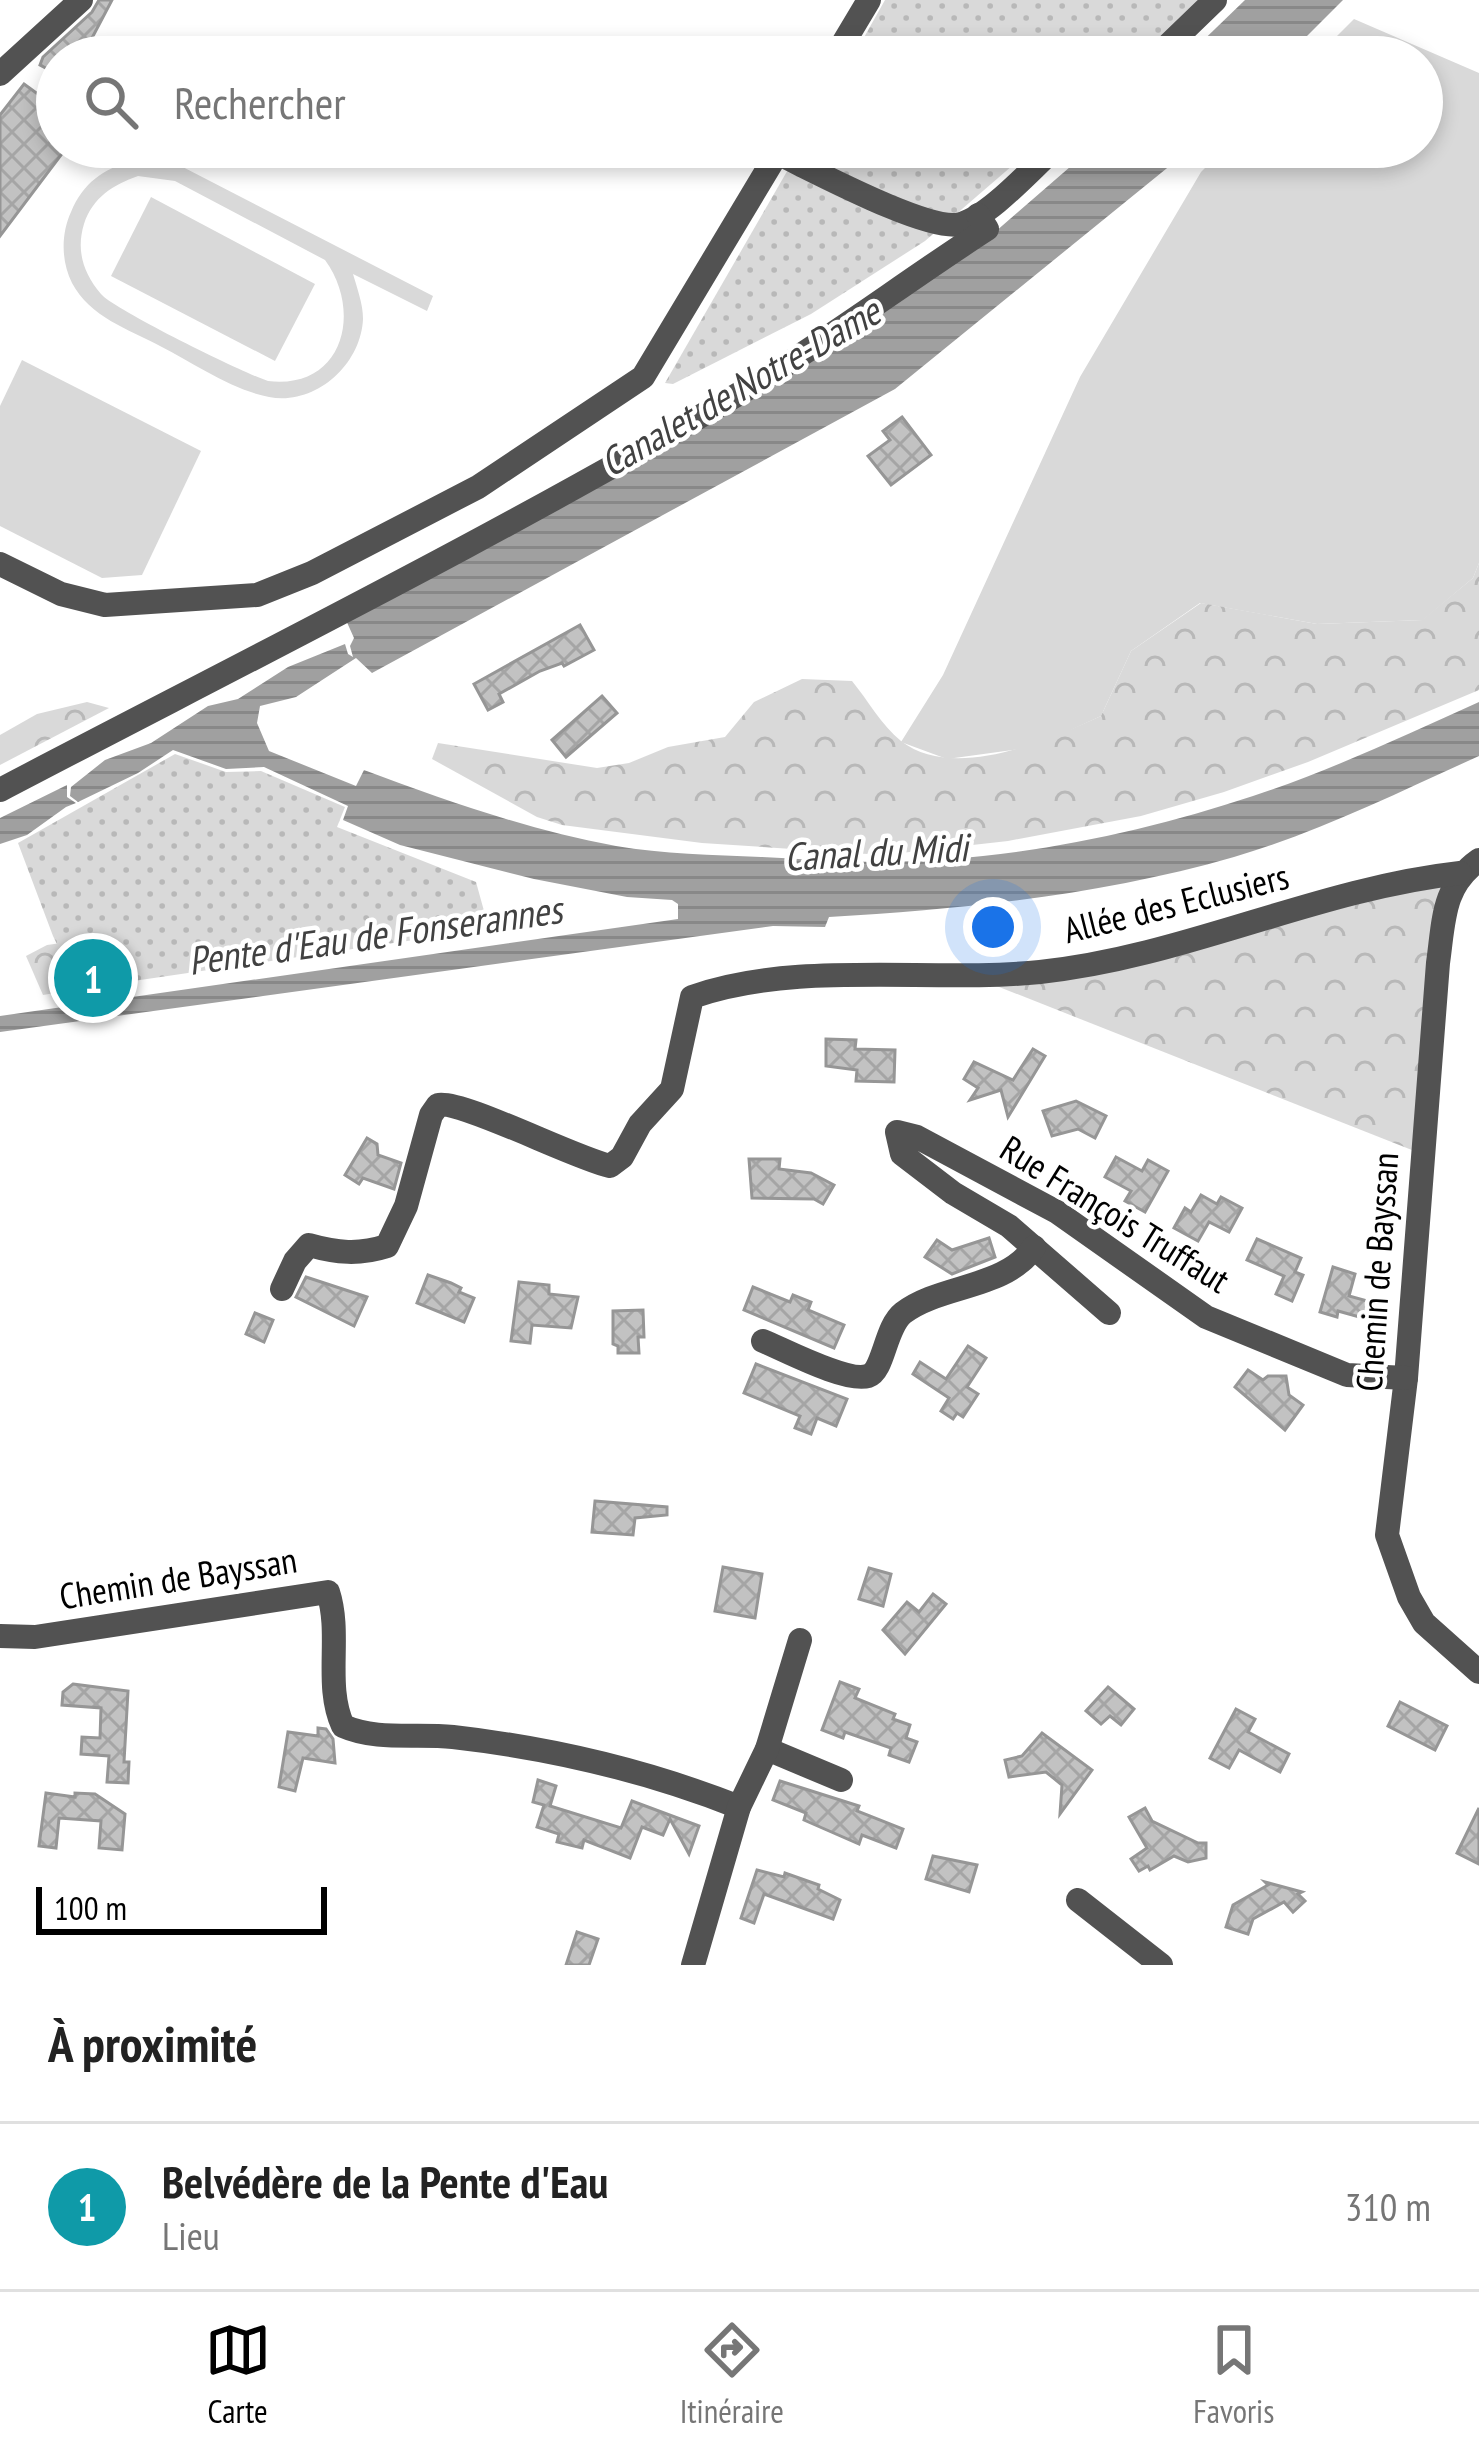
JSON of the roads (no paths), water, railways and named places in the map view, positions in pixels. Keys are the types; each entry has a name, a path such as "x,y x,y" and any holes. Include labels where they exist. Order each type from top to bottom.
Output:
{"street":[{"path":"42,36 81,0"},
{"path":"848,36 869,0"},
{"path":"1178,36 1215,0"},
{"path":"0,74 36,41"},
{"path":"0,564 61,594 105,604 256,596 312,573 478,487 643,377 768,168"},
{"path":"816,168 919,218 954,226 978,215 1032,168"},
{"path":"0,790 707,412 909,285 987,229 978,215"},
{"name":"Allée des Eclusiers","path":"282,1289 309,1245 365,1253 387,1246 406,1206 430,1115 438,1105 464,1106 510,1129 610,1166 622,1157 640,1124 661,1106 671,1089 692,997 783,980 1039,972 1125,959 1401,880 1469,867"},
{"name":"Chemin de Bayssan","path":"1469,867 1448,894 1438,963 1406,1378 1387,1535 1409,1597 1424,1623 1479,1672"},
{"name":"Rue François Truffaut","path":"1109,1313 1009,1226 953,1193 902,1154 896,1132 917,1137 1057,1211 1206,1317 1347,1375 1406,1378"},
{"name":"Rue François Truffaut","path":"763,1341 850,1377 866,1377 875,1371 890,1327 903,1313 1006,1272 1034,1247"},
{"name":"Chemin de Bayssan","path":"0,1636 35,1637 328,1592 336,1617 335,1708 344,1726 361,1734 449,1736 538,1750 679,1783 739,1807"},
{"path":"693,1965 739,1807 767,1749 800,1640"},
{"path":"767,1749 842,1780"},
{"path":"1078,1900 1161,1965"}],"water":[{"path":"1245,0 1343,0 1307,36 1208,36"},
{"name":"Canalet de Notre-Dame","path":"1069,168 1167,168 895,389 372,673 356,658 296,697 260,706 257,723 269,751 356,786 364,770 488,814 616,846 688,854 879,862 1021,851 1162,823 1310,775 1479,702 1479,756 1297,836 1184,870 1084,891 983,905 829,917 825,927 773,926 0,1032 0,1016 678,919 678,904 672,900 627,897 534,879 400,845 343,820 348,806 264,767 226,769 173,750 78,802 70,796 71,787 105,760 151,743 208,706 238,699 288,667 345,644 353,657 354,638 345,618 995,232"},
{"path":"67,785 67,797 76,803 27,835 0,844 0,818"}],"place":[{"name":"Belvédère de la Pente d'Eau","path":"93,978"}],"water label":[{"name":"Canal du Midi","path":"876,852"},
{"name":"Pente d'Eau de Fonserannes","path":"375,935"}]}
